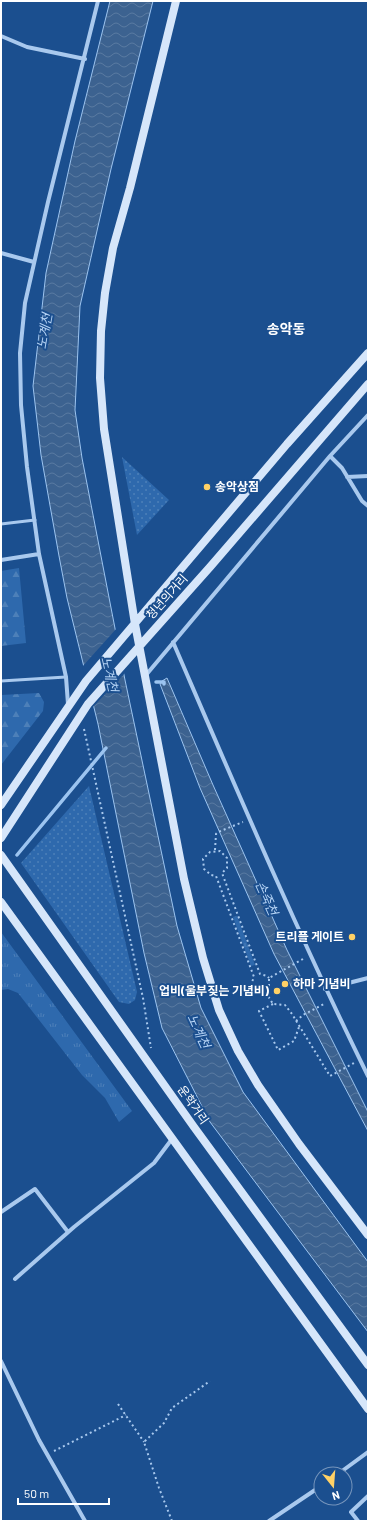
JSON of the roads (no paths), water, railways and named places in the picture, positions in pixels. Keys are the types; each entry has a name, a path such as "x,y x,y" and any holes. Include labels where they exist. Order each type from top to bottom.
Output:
{"main road":[{"path":"176,1 130,188 113,248 105,293 101,331 100,378 104,429 144,676 184,879 203,958 219,1010 238,1051 258,1085 299,1144 368,1235"},
{"name":"청년의거리","path":"1,805 68,704 86,681 282,450 368,353"},
{"name":"청년의거리","path":"1,838 88,704 210,567 368,384"},
{"name":"운학거리","path":"1,855 194,1127 368,1365"},
{"path":"1,902 368,1409"}],"street":[{"path":"68,704 66,677 39,554 27,468 21,405 20,353 25,303 34,262 98,1"},
{"path":"1,36 28,47 85,58"},
{"path":"1,253 34,262"},
{"path":"144,676 330,456 368,415"},
{"path":"330,456 342,468 362,501 368,506"},
{"path":"347,477 360,478 368,476"},
{"path":"1,560 39,554"},
{"path":"173,642 290,913 325,989 368,1076"},
{"path":"325,989 368,978"},
{"path":"15,1279 68,1232 154,1163 172,1139"},
{"path":"1,1212 35,1189 68,1232"},
{"path":"1,1361 47,1455 85,1521"},
{"path":"349,1466 366,1453 368,1460"},
{"path":"268,1521 313,1491"},
{"path":"358,1521 351,1512 368,1496"}],"lane":[{"path":"1,524 35,520"},
{"path":"1,682 66,677"}],"water":[{"name":"노계천","path":"110,1 153,1 111,169 80,306 75,410 82,458 125,680 177,926 201,1008 243,1092 368,1262 368,1332 210,1122 162,1028 144,953 98,724 67,598 41,455 33,386 46,273 75,141"},
{"path":"167,678 287,950 368,1112 368,1131 274,954 200,788 160,684"}],"waterway":[{"name":"손죽천","path":"156,682 164,682 164,684"},
{"path":"17,855 106,748"}],"place":[{"name":"송악상점","path":"207,487"},
{"name":"트리플 게이트","path":"352,937"},
{"name":"하마 기념비","path":"285,984"},
{"name":"업비(울부짖는 기념비)","path":"277,991"}],"district":[{"name":"송악동","path":"286,329"}]}
